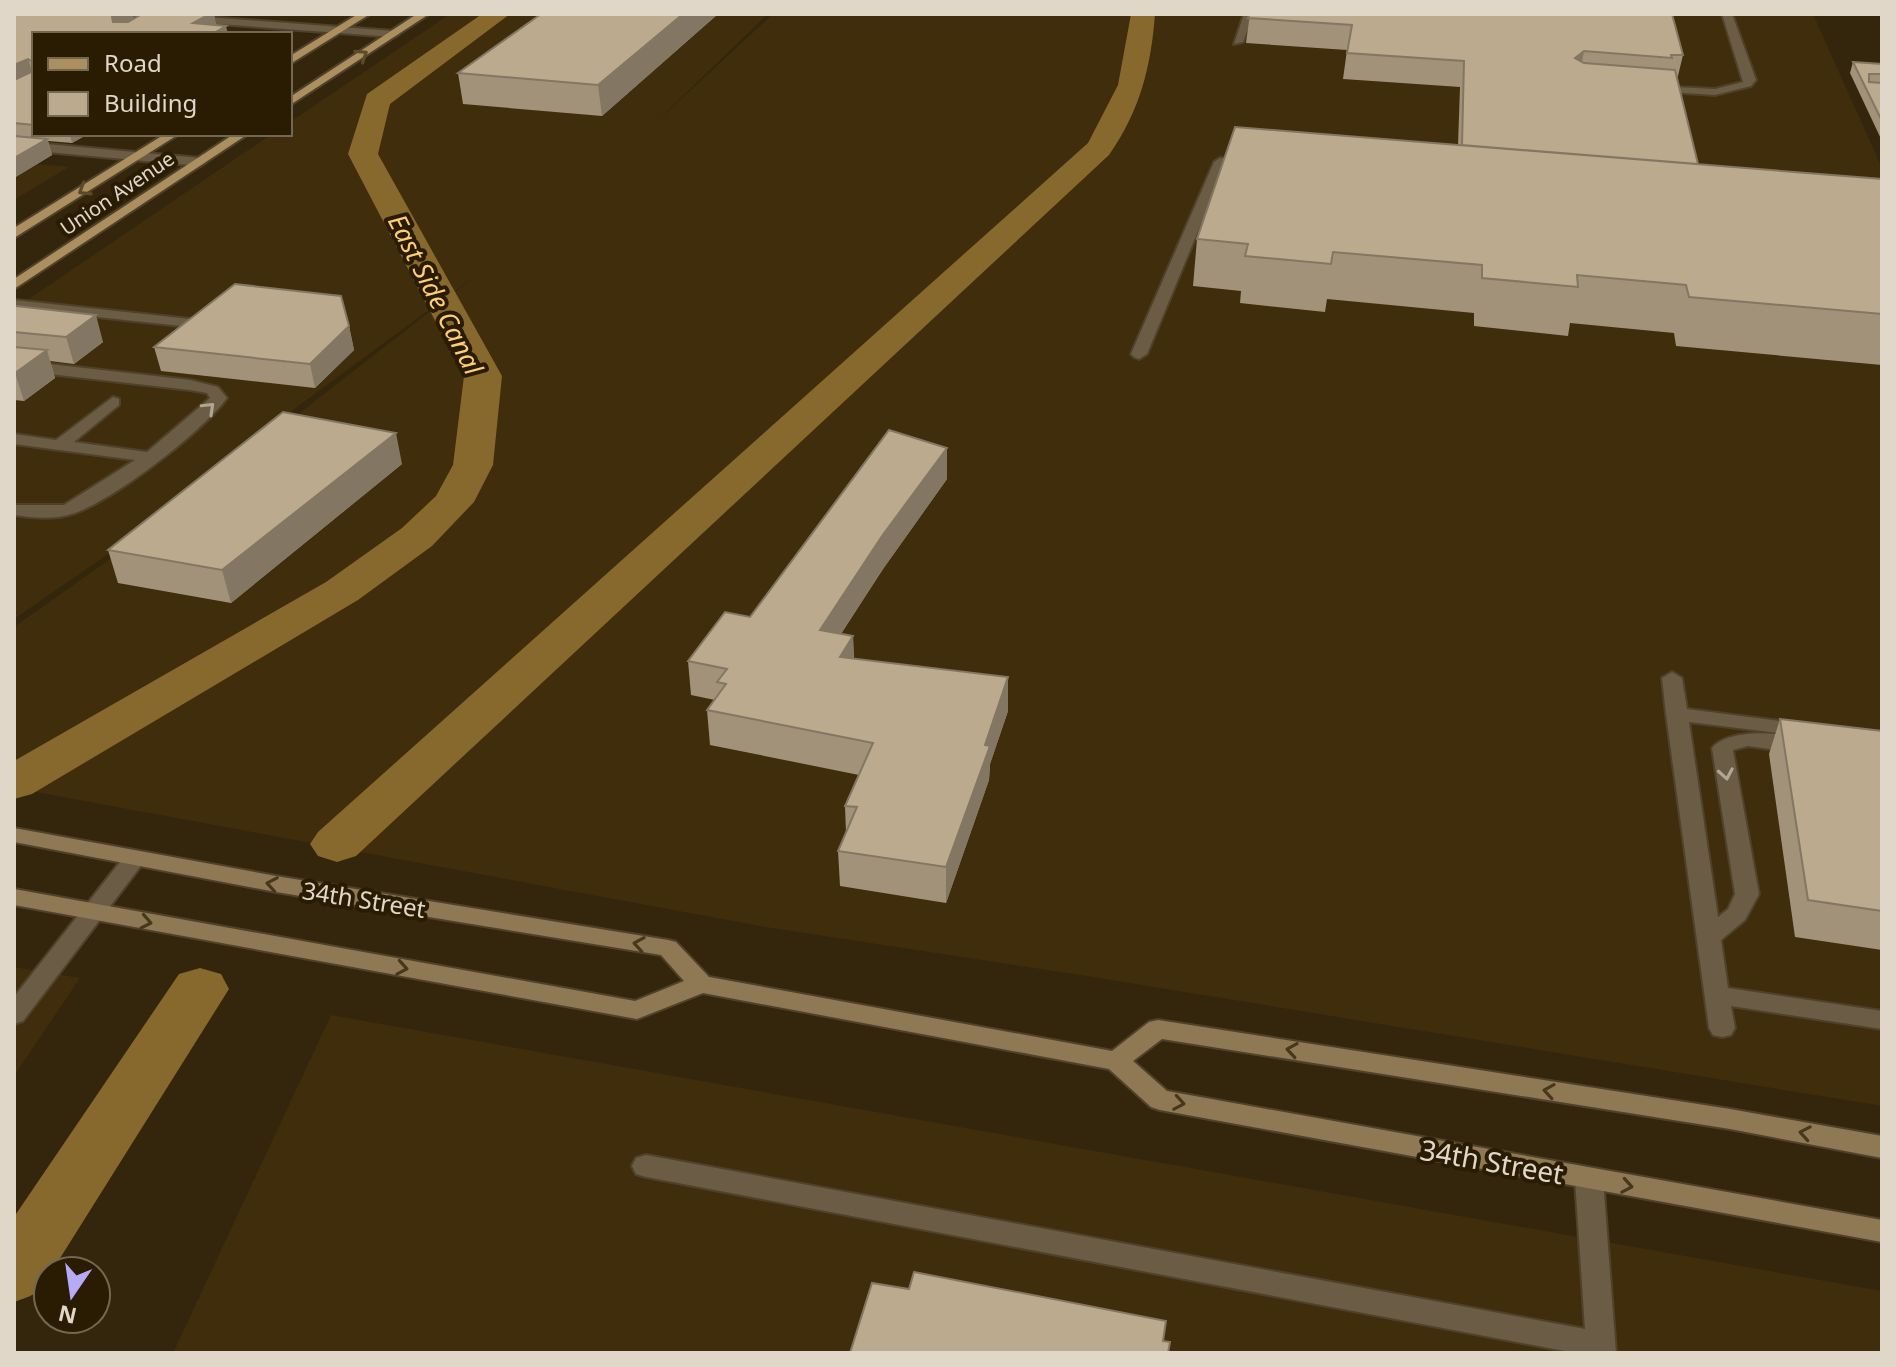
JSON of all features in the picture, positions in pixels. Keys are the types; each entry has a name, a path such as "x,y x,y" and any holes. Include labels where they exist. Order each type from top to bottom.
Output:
{"main road":[{"path":"292,60 365,14"},
{"path":"292,101 424,14"},
{"name":"Union Avenue","path":"14,234 170,136"},
{"name":"Union Avenue","path":"14,285 239,136"}],"street":[{"path":"123,14 394,34"},
{"path":"1238,42 1249,14"},
{"path":"1639,87 1715,92 1747,84 1750,80 1727,14"},
{"path":"133,28 158,15"},
{"path":"14,145 200,162"},
{"path":"1142,348 1220,162 1267,166"},
{"path":"14,304 209,325"},
{"path":"14,365 190,385 218,394 216,404 89,500 72,509 41,513 14,510"},
{"path":"60,445 113,402"},
{"path":"14,439 148,457"},
{"path":"1672,678 1722,1028"},
{"path":"1676,714 1819,741 1728,741 1722,748 1747,894 1737,914 1708,938"},
{"name":"34th Street","path":"14,835 276,884 668,948 701,984"},
{"path":"14,1015 135,858"},
{"path":"14,897 637,1010 701,984 1116,1061 1158,1029 1715,1117 1882,1147"},
{"path":"1717,995 1882,1020"},
{"name":"34th Street","path":"1116,1061 1160,1100 1882,1231"},
{"path":"646,1166 1601,1349 1589,1179"}],"shaded area":[{"path":"450,14 768,14 655,123 773,14 1813,14 1882,168 1882,1106 1074,974 765,927 14,788 14,627 134,542 478,274 297,407 136,535 14,619 14,309 269,136 292,136 292,121"},
{"path":"14,162 69,167 14,200"},
{"path":"14,967 80,978 14,1076"},
{"path":"331,1015 1882,1291 1882,1353 173,1353"}],"building":[{"path":"14,14 117,14 112,17 113,22 128,22 142,14 210,14 193,23 226,26 216,32 32,32 32,61 28,59 14,65"},
{"path":"541,14 683,14 598,85 458,73"},
{"path":"1250,14 1672,14 1683,55 1671,55 1672,58 1584,51 1575,58 1584,63 1675,70 1698,164 1462,145 1464,61 1347,53 1352,25 1248,18"},
{"path":"1853,62 1882,64 1882,74 1869,74 1869,82 1882,83 1882,121"},
{"path":"32,67 32,125 14,123 14,80 31,72"},
{"path":"1235,127 1882,179 1882,314 1689,297 1686,285 1577,275 1578,287 1482,278 1482,265 1333,252 1331,264 1245,256 1248,244 1197,239"},
{"path":"14,136 47,139 14,158"},
{"path":"235,284 341,296 349,326 310,364 154,347"},
{"path":"16,306 96,315 66,337 14,332"},
{"path":"14,347 47,350 15,373"},
{"path":"283,412 396,433 222,570 108,550"},
{"path":"889,430 947,448 882,536 820,630 853,636 840,657 1008,677 985,745 990,746 946,867 838,851 857,807 845,806 873,743 707,710 726,684 717,682 727,669 688,661 725,612 750,617"},
{"path":"1780,719 1882,731 1882,911 1808,900"},
{"path":"914,1272 1166,1321 1163,1341 1170,1342 1168,1353 850,1353 872,1283 909,1289"}],"waterway":[{"name":"East Side Canal","path":"14,783 342,591 417,537 453,502 473,465 483,376 363,154 377,100 498,14"},
{"path":"337,844 1099,149 1120,114 1132,85 1143,14"},
{"path":"14,1273 200,989"}]}
